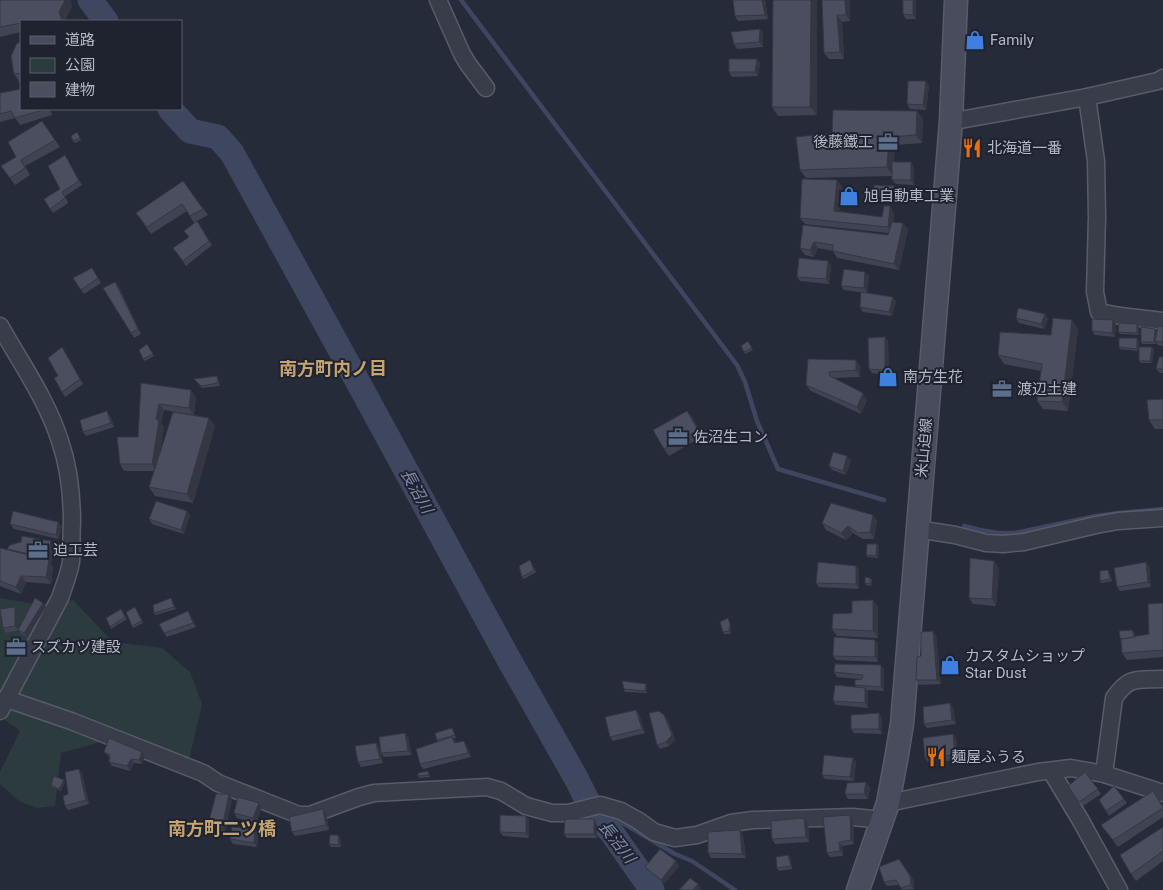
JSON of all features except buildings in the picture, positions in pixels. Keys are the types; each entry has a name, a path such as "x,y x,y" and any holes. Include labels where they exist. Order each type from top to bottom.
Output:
{"main road":[{"name":"米山迫線","path":"858,890 885,812 902,724 951,121 956,0"}],"street":[{"path":"438,0 465,59 486,88"},
{"path":"951,121 1088,97 1158,81 1163,78"},
{"path":"1088,97 1096,161 1095,292 1099,312 1163,322"},
{"path":"0,326 42,399 60,440 67,466 72,512 71,561 60,598 4,705 71,721 194,769 218,783 299,815 310,815 374,793 487,787 501,791 526,806 552,813 568,813 600,805 621,810 654,832 675,838 697,835 731,824 752,820 853,817 885,812 1038,772 1071,768 1104,774 1163,793"},
{"path":"917,525 986,543 1003,544 1024,542 1118,521 1163,518"},
{"path":"1104,774 1114,698 1131,681 1163,679"},
{"path":"1050,771 1081,821 1119,890"}],"green space":[{"path":"0,598 42,605 73,600 113,642 162,648 190,672 202,704 189,760 123,736 61,753 55,806 37,808 19,801 0,784 0,772 20,731 0,716"}],"waterway":[{"name":"長沼川","path":"90,0 105,20"},
{"path":"461,0 737,365 745,382 757,421 778,469 884,500"},
{"name":"長沼川","path":"171,110 190,131 218,137 232,153 508,658 576,778 594,814 612,833 652,890"},
{"path":"964,526 998,533 1015,533 1096,516 1163,509"},
{"path":"594,814 623,823 675,854 692,861 735,890"}],"place":[{"name":"Family","path":"975,40"},
{"name":"後藤鐵工","path":"888,142"},
{"name":"北海道一番","path":"972,148"},
{"name":"旭自動車工業","path":"849,196"},
{"name":"南方生花","path":"888,377"},
{"name":"渡辺土建","path":"1002,389"},
{"name":"佐沼生コン","path":"678,437"},
{"name":"迫工芸","path":"38,550"},
{"name":"スズカツ建設","path":"16,647"},
{"name":"カスタムショップ Star Dust","path":"950,665"},
{"name":"麺屋ふうる","path":"936,757"}],"district":[{"name":"南方町内ノ目","path":"333,368"},
{"name":"南方町二ツ橋","path":"222,828"}]}
